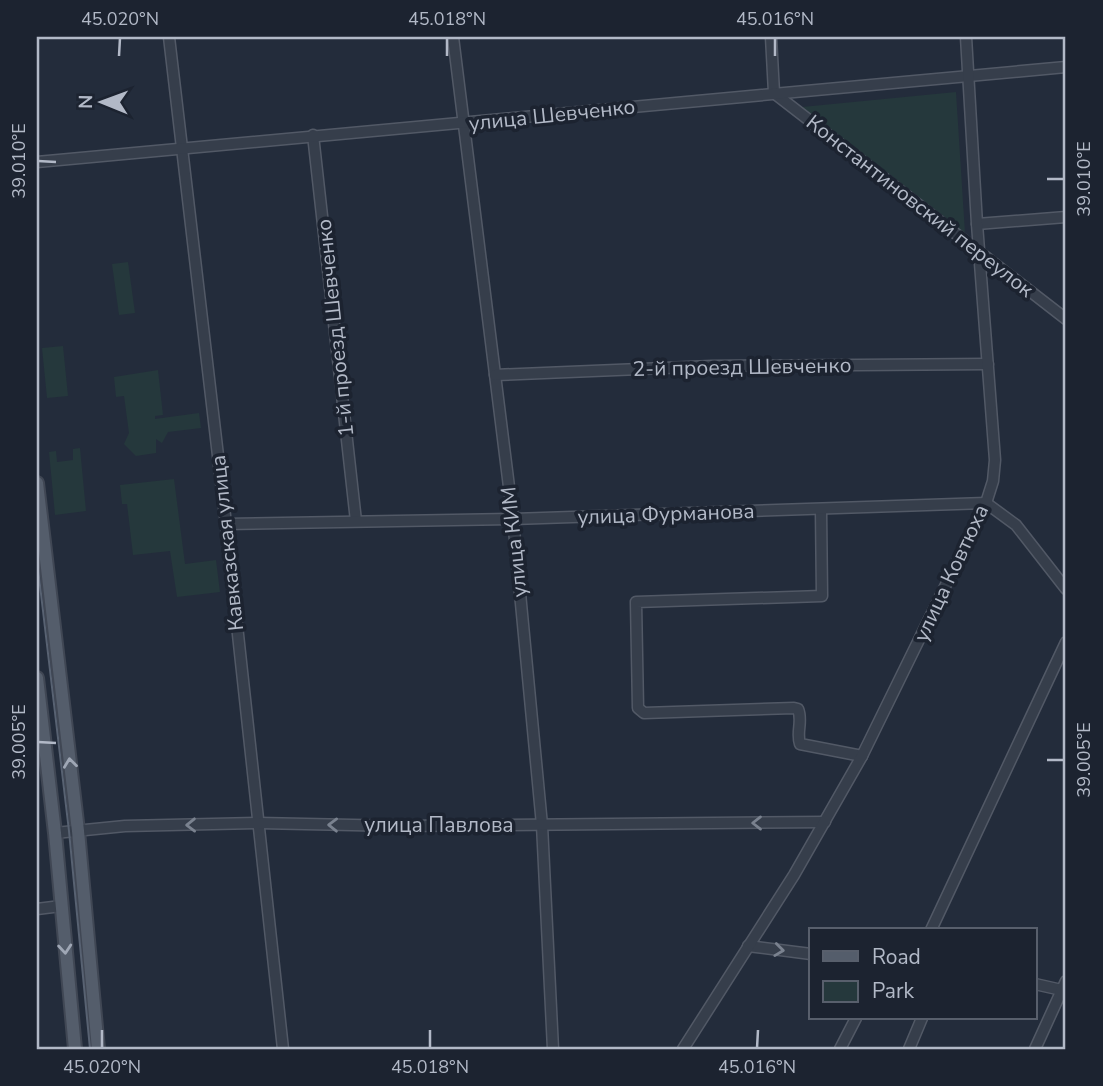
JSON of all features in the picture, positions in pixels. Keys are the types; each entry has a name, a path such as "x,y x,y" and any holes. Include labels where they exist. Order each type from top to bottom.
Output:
{"main road":[{"path":"37,483 78,831 98,1049"},
{"path":"37,678 38,706 55,833 75,1049"}],"street":[{"name":"Кавказская улица","path":"169,37 226,524 283,1049"},
{"name":"улица КИМ","path":"453,37 513,519 542,825 553,1049"},
{"path":"771,37 774,93"},
{"name":"улица Ковтюха","path":"683,1049 794,875 862,756 986,503 993,481 995,460 966,37"},
{"name":"улица Шевченко","path":"37,162 1066,67"},
{"name":"Константиновский переулок","path":"774,93 1066,318"},
{"name":"1-й проезд Шевченко","path":"313,135 356,521"},
{"path":"977,224 1066,217"},
{"name":"2-й проезд Шевченко","path":"495,375 726,366 988,364"},
{"path":"986,503 1016,524 1066,589"},
{"name":"улица Фурманова","path":"226,524 513,519 986,503"},
{"path":"821,510 822,596 636,602 638,708 644,713 799,709 800,744 862,756"},
{"path":"932,928 1066,642"},
{"name":"улица Павлова","path":"55,833 125,825 259,823 399,826 825,822"},
{"path":"37,909 61,906"},
{"path":"748,946 809,954"},
{"path":"1035,1049 1065,987 1036,984"},
{"path":"839,1049 855,1020"},
{"path":"909,1049 921,1020"}],"green space":[{"path":"956,92 965,233 802,107"},
{"path":"128,262 135,313 119,315 112,264"},
{"path":"63,346 68,396 47,398 42,348"},
{"path":"158,370 163,415 155,416 155,419 199,413 201,428 168,432 162,443 156,439 156,453 136,456 124,444 129,433 124,396 116,397 114,377"},
{"path":"80,448 86,511 55,515 49,452 56,451 57,462 73,460 73,449"},
{"path":"174,479 185,564 216,560 220,592 177,597 170,551 133,555 127,504 122,504 120,485"}],"tram line":[{"path":"37,560 69,831 90,1049"}]}
